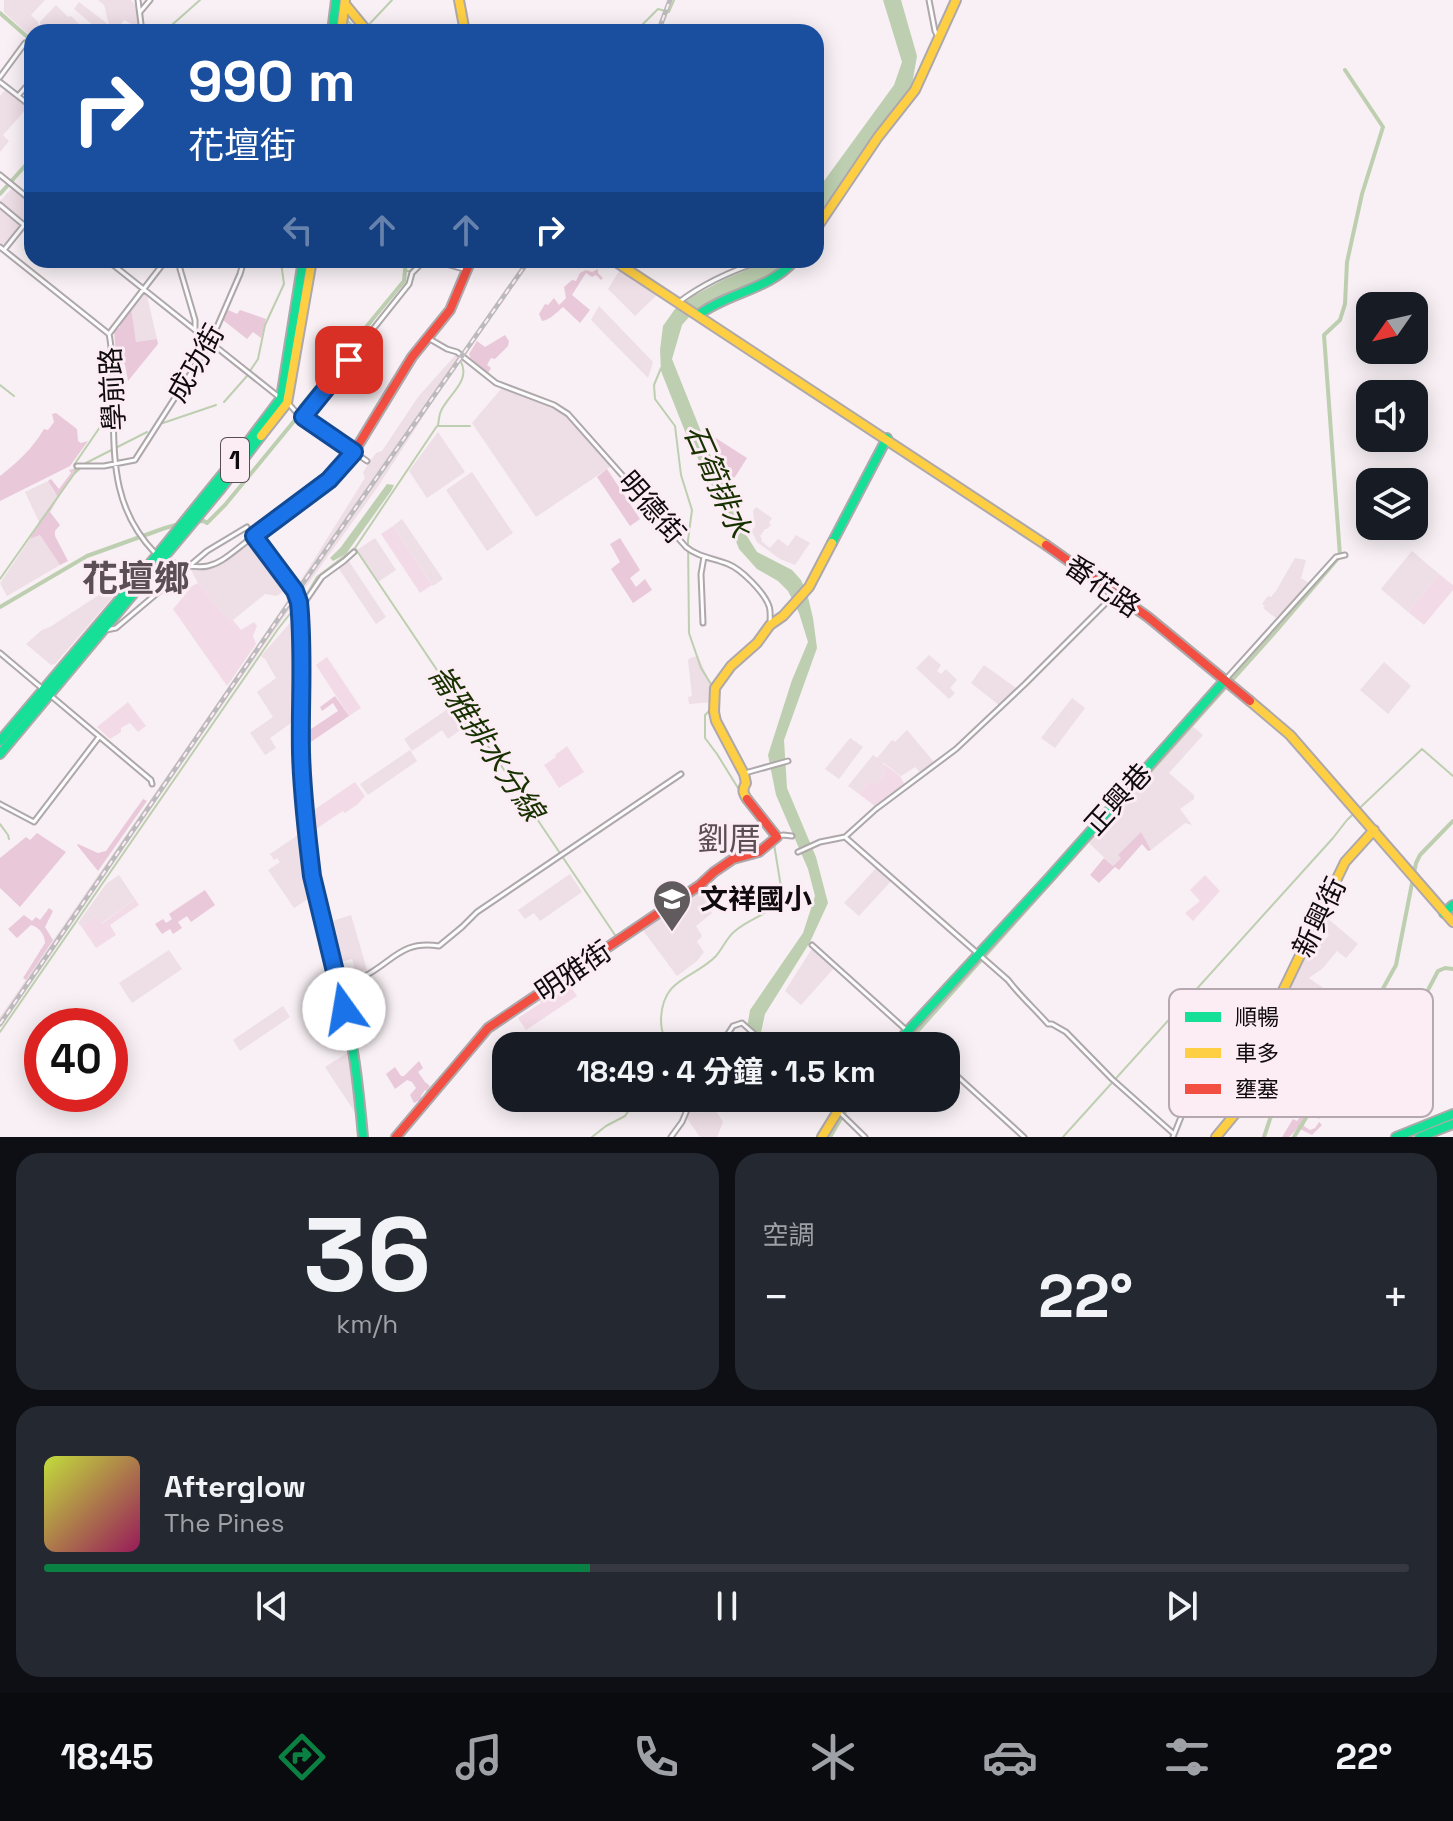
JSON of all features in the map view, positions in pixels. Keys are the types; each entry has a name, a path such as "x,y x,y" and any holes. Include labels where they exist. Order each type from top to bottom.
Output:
{"main road":[{"path":"459,0 464,24"},
{"path":"824,217 878,137 918,85 956,0"},
{"path":"335,24 342,1"},
{"path":"341,24 342,1"},
{"path":"342,1 361,24"},
{"name":"1","path":"0,741 103,631 284,400 302,268"},
{"name":"1","path":"0,754 45,692 160,558 178,530 198,517 284,400 310,268"},
{"path":"363,1137 357,1073 312,876 301,749 297,595 254,536 329,480 354,452 399,377 449,312 468,268"},
{"path":"625,268 678,302"},
{"path":"697,315 717,302 775,279 789,268"},
{"name":"番花路","path":"678,302 1022,528 1148,617 1290,735 1453,922"},
{"path":"777,837 743,793 746,783 744,774 716,721 715,688 731,666 809,587 887,438"},
{"name":"正興巷","path":"908,1031 1225,680"},
{"name":"新興街","path":"1284,989 1345,862 1374,830"},
{"name":"明雅街","path":"396,1137 488,1028 700,885 729,861 759,852 777,837"},
{"path":"1444,913 1453,905"},
{"path":"822,1137 838,1112"},
{"path":"1396,1137 1453,1114"},
{"name":"新興街","path":"1216,1137 1233,1117"},
{"path":"1420,1137 1453,1124"}],"street":[{"path":"138,0 141,24"},
{"path":"140,12 150,0"},
{"path":"929,0 939,39"},
{"path":"24,44 0,79 24,101"},
{"path":"18,96 24,89"},
{"path":"0,175 24,194"},
{"path":"0,205 24,225 2,248 24,266"},
{"path":"27,268 109,334"},
{"path":"117,268 300,414 367,461"},
{"name":"學前路","path":"160,268 109,334 115,463 121,497 139,533 160,558"},
{"path":"180,268 195,320 195,331"},
{"name":"成功街","path":"115,463 135,460 171,407 210,343 242,268"},
{"path":"300,414 409,284 417,268"},
{"path":"457,268 467,271"},
{"path":"678,302 716,278 742,268"},
{"name":"明德街","path":"427,338 457,352 496,383 554,405 568,414 686,547 743,573 770,607 770,625"},
{"path":"77,466 115,463"},
{"path":"103,631 116,628 207,551 247,527"},
{"path":"160,558 187,567 202,568 214,565 254,536"},
{"path":"299,610 322,577 354,552"},
{"name":"正興巷","path":"1225,680 1336,557 1345,555"},
{"path":"703,623 701,574 704,557"},
{"path":"798,852 820,842 845,837 876,809 974,734 1115,594"},
{"path":"0,653 152,784"},
{"path":"0,804 34,822 99,737"},
{"path":"744,774 788,761"},
{"path":"339,986 363,978 409,947 417,944 439,946 487,905 681,774"},
{"path":"777,837 792,836"},
{"path":"845,837 1008,980 1048,1024 1066,1032 1174,1135"},
{"path":"812,945 908,1031"},
{"path":"729,1032 733,1026 742,1023 752,1032"},
{"path":"960,1079 1024,1137"},
{"path":"671,1137 686,1112"},
{"path":"841,1112 865,1137"}],"shaded area":[{"path":"4,0 45,0 31,15 38,24 24,24 24,30 4,12"},
{"path":"98,0 131,0 137,8 139,24 124,20 121,24 109,24 104,5"},
{"path":"79,2 108,24 92,24 74,9"},
{"path":"56,5 79,24 40,24"},
{"path":"6,89 24,102 24,112 3,135 9,141 0,152 0,96"},
{"path":"13,187 24,196 24,219 4,245 0,242 0,201"},
{"path":"621,268 659,293 635,316 608,289"},
{"path":"598,269 603,278 601,280 596,275 592,277 586,273 572,295 590,310 580,323 563,307 542,321 539,314 545,304 548,305 554,298 559,305 566,298 564,287 572,280 576,281 580,273"},
{"path":"142,292 147,296 157,339 136,342 131,307"},
{"path":"599,306 653,362 648,378 591,320"},
{"path":"131,307 136,342 157,339 158,344 128,381 125,365 116,355 114,331 120,327 119,322"},
{"path":"228,310 237,314 240,310 266,319 261,338 253,332 247,339 223,320"},
{"path":"505,335 508,346 495,359 491,358 487,365 491,368 488,373 472,362 469,354 477,341 485,347"},
{"path":"459,351 463,355 377,488 0,1025 0,1017 288,601 365,478 363,472 376,453 382,451 418,397"},
{"path":"505,388 562,412 613,465 536,517 472,423"},
{"path":"56,413 77,429 78,441 88,441 70,466 0,501 0,476 24,455 44,429 48,430 54,422 52,414"},
{"path":"438,432 465,472 427,498 409,471"},
{"path":"711,435 747,458 735,477 732,478 724,467"},
{"path":"80,467 50,512 60,525 55,536 68,561 60,565 40,535 30,539 57,496 48,481 51,479 59,489 71,473 69,470"},
{"path":"607,469 640,519 630,526 597,477"},
{"path":"472,472 513,533 487,551 446,490"},
{"path":"48,481 57,495 39,522 25,492"},
{"path":"756,507 772,518 771,525 760,536 761,541 770,548 778,539 788,546 796,535 810,543 795,565 780,559 757,542 751,530 755,527 753,511"},
{"path":"402,519 443,579 433,586 393,526"},
{"path":"393,526 432,585 420,593 381,534"},
{"path":"40,535 60,565 7,596 0,583 30,539"},
{"path":"254,538 289,587 277,596 265,594 233,620 223,614 190,568 212,565"},
{"path":"375,538 396,570 378,582 357,550"},
{"path":"620,538 640,570 630,578 636,587 645,579 652,590 633,603 611,569 620,562 610,544"},
{"path":"1412,551 1439,574 1408,612 1381,589"},
{"path":"1295,558 1306,560 1301,578 1309,583 1276,618 1262,604 1276,591"},
{"path":"348,560 386,617 376,624 339,569"},
{"path":"1439,574 1453,585 1453,590 1424,625 1408,612"},
{"path":"120,581 124,584 55,664 51,665 26,644 42,630"},
{"path":"198,583 223,614 241,630 254,622 257,626 253,636 256,644 227,686 173,609"},
{"path":"296,616 298,718 270,738 276,748 265,755 250,733 273,717 257,692 276,678 261,656"},
{"path":"929,655 941,665 937,671 941,674 946,669 957,680 950,688 955,693 949,699 916,668"},
{"path":"698,656 710,683 713,702 689,704 688,697 692,696 688,660"},
{"path":"327,657 361,708 349,716 316,665"},
{"path":"1384,662 1411,686 1388,714 1360,690"},
{"path":"984,665 1016,688 999,705 971,683"},
{"path":"335,696 349,716 305,746 305,733 338,711 333,703 322,711 320,707"},
{"path":"1072,698 1085,708 1055,748 1041,738"},
{"path":"128,702 146,726 138,732 130,723 110,739 97,727"},
{"path":"455,704 468,724 448,739 442,730 412,751 404,739"},
{"path":"1191,725 1203,735 1169,773 1194,795 1194,799 1180,809 1192,825 1185,823 1151,850 1141,833 1119,855 1121,858 1113,866 1087,841 1145,780"},
{"path":"907,730 934,762 920,772 915,767 901,776 884,763 881,768 886,772 875,786 869,781 859,794 848,786 873,755 877,758 892,740 895,742"},
{"path":"850,738 863,747 839,779 825,769"},
{"path":"567,746 584,772 559,788 544,765"},
{"path":"410,750 417,761 368,795 360,784"},
{"path":"884,764 900,776 905,785 876,807 859,794 869,781 876,785 886,772 881,768"},
{"path":"355,782 365,796 345,813 343,811 316,829 308,814"},
{"path":"143,799 147,801 98,871 77,845 98,853 106,851"},
{"path":"304,831 314,895 294,908 268,870 280,862 270,854"},
{"path":"1141,832 1151,850 1148,851 1142,844 1119,870 1115,867 1099,883 1090,875 1104,858 1113,866 1121,858 1118,855"},
{"path":"37,833 66,852 20,907 0,888 0,858 26,837 30,840"},
{"path":"878,866 893,879 859,916 844,903"},
{"path":"570,874 582,892 540,921 534,913 525,919 518,910"},
{"path":"119,875 135,899 101,924 95,916 81,926 78,923 106,884"},
{"path":"1205,875 1220,891 1193,921 1185,913 1200,901 1190,890"},
{"path":"205,890 215,905 191,922 187,916 178,922 182,928 173,934 170,929 162,934 155,924 163,919 166,923 172,919 169,914"},
{"name":"文祥國小","path":"699,890 712,913 696,926 702,936 697,942 704,952 677,976 642,929"},
{"path":"135,899 139,905 110,925 116,935 96,948 81,926 95,916 102,924"},
{"path":"49,908 53,911 45,927 53,940 26,980 23,978 45,943 44,937 39,929 31,925 17,938 8,929 24,915 32,921 36,917 40,920"},
{"path":"1321,913 1358,944 1346,958 1337,951 1323,968 1309,978 1322,989 1284,989 1303,950 1310,956 1329,935 1316,925"},
{"path":"351,915 367,970 356,975 352,959 336,963 326,923"},
{"path":"813,947 835,967 801,1005 785,991"},
{"path":"169,950 182,969 132,1003 119,983"},
{"path":"366,976 386,1016 354,1027 351,1026 341,987"},
{"path":"569,984 577,996 526,1030 518,1018 541,1003 537,995 540,993 545,1000"},
{"path":"283,1006 290,1017 240,1051 233,1040"},
{"path":"347,1053 359,1116 358,1117 325,1067"},
{"path":"419,1061 423,1068 418,1072 430,1086 421,1096 422,1099 414,1103 410,1095 416,1088 412,1082 407,1080 395,1089 386,1074 395,1067 404,1076"},
{"path":"688,1112 717,1112 723,1122 717,1137 700,1137 686,1117"},
{"path":"1300,1117 1308,1117 1304,1126 1310,1130 1319,1122 1322,1125 1312,1135 1298,1128 1289,1137 1282,1137 1293,1119 1297,1121"}],"water":[{"path":"883,0 901,0 917,56 912,85 824,212 824,181 894,85 902,62"},
{"name":"石筍排水","path":"751,268 788,268 752,286 734,290 689,317 682,325 672,359 712,459 731,489 745,533 757,552 792,570 801,580 813,618 817,648 784,740 787,788 816,857 828,903 810,942 765,1014 761,1032 746,1032 750,1010 803,933 815,896 808,869 776,795 768,755 792,680 808,642 788,591 757,569 739,549 721,503 688,439 661,371 663,326 675,309 693,296"},
{"path":"387,484 394,485 391,491 346,554 333,561 330,558"}],"waterway":[{"path":"173,24 200,0"},
{"path":"370,24 392,0"},
{"path":"643,24 658,9 669,12 674,0"},
{"path":"0,13 24,34"},
{"path":"346,19 351,24"},
{"path":"917,1032 1340,556 1324,335 1340,320 1345,304 1347,262 1362,194 1383,127 1345,70"},
{"path":"0,194 24,167"},
{"path":"250,371 258,359 265,325 284,284 282,268"},
{"path":"192,522 207,523 225,505 295,420 301,406 404,281 405,268"},
{"path":"405,271 413,268"},
{"path":"438,425 444,405 461,382 461,362"},
{"name":"石筍排水","path":"661,368 654,385 655,399 675,426 681,475 692,510 688,540 689,633 701,668 714,689"},
{"path":"224,402 247,376"},
{"path":"0,385 14,396"},
{"path":"163,423 216,405"},
{"path":"0,1032 317,577 355,548 437,426 470,426"},
{"path":"76,472 74,465 100,427"},
{"path":"0,579 74,474 86,463 147,432"},
{"path":"808,584 883,441"},
{"path":"0,607 87,556 183,523"},
{"name":"崙雅排水分線","path":"355,548 617,938 487,1025 427,1092 392,1137"},
{"path":"713,707 705,715 705,738 751,809 759,816"},
{"path":"1197,989 1347,820 1422,749 1453,776"},
{"path":"1383,989 1396,965 1416,863 1453,821"},
{"path":"0,824 9,839"},
{"path":"663,1032 663,1005 673,986 707,964 735,931 778,901 782,893 773,838 767,828"},
{"path":"1429,989 1438,971 1453,969"},
{"path":"1063,1137 1169,1020"},
{"path":"592,1137 628,1112"},
{"path":"830,1137 845,1112"},
{"path":"1264,1137 1271,1117"},
{"path":"1294,1137 1307,1117"}],"railway":[{"path":"661,24 670,0"},
{"path":"0,1024 523,268"}],"traffic: fast":[{"path":"333,24 336,0"},
{"path":"0,741 157,555 281,398 302,268"},
{"path":"698,315 761,285 787,268"},
{"path":"0,754 219,491 261,436"},
{"path":"832,543 887,438"},
{"path":"267,554 299,602 300,739 307,841 316,895 352,1047 363,1137"},
{"path":"907,1032 1225,680"},
{"path":"1444,913 1453,905"},
{"path":"1396,1137 1453,1114"},
{"path":"1420,1137 1453,1124"}],"traffic: slow":[{"path":"342,24 345,0"},
{"path":"459,0 464,24"},
{"path":"824,217 878,137 915,90 956,0"},
{"path":"345,4 361,24"},
{"path":"261,436 287,403 311,268"},
{"path":"625,268 1046,545"},
{"path":"747,799 744,774 716,721 715,688 731,666 809,587 832,543"},
{"path":"1250,701 1290,735 1453,922"},
{"path":"1284,989 1345,862 1374,830"},
{"path":"822,1137 837,1112"},
{"path":"1216,1137 1233,1117"}],"traffic: jam":[{"path":"267,554 254,536 329,480 354,452 412,357 450,310 468,268"},
{"path":"1046,545 1148,617 1250,701"},
{"path":"396,1137 488,1028 700,885 733,859 759,852 777,837 747,799"}],"place":[{"name":"文祥國小","path":"672,933"}],"district":[{"name":"花壇鄉","path":"136,578"},
{"name":"劉厝","path":"729,839"}],"route":[{"path":"344,1009 312,876 304,805 299,602 295,591 254,536 329,480 354,452 303,417 349,360"}]}
